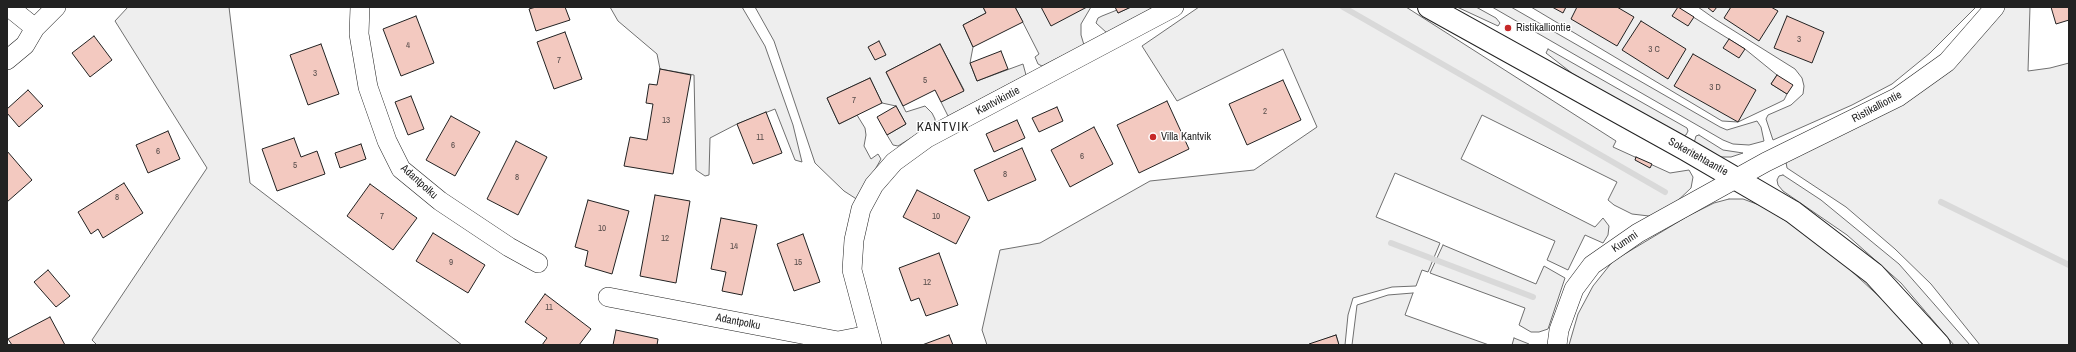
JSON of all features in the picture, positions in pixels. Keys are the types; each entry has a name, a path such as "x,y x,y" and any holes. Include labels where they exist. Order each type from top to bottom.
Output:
{"street":[{"path":"9,7 35,28"},
{"path":"7,60 25,45 35,28 56,7"},
{"name":"Adantpolku","path":"360,7 359,34 368,87 387,140 401,169 440,201 509,247 538,263"},
{"name":"Kantvikintie","path":"870,340 852,270 854,240 861,210 874,185 894,162 928,138 1174,7"},
{"name":"Sokeritehtaantie","path":"1430,7 1793,212 1874,274 1939,345"},
{"name":"Ristikalliontie","path":"1737,179 1783,153 1865,115 1898,97 1947,62 1995,7"},
{"name":"Kummi","path":"1557,345 1559,330 1574,289 1592,265 1638,233 1737,179"},
{"name":"Adantpolku","path":"608,297 838,341 870,340"}],"shaded area":[{"path":"128,7 229,7 250,183 462,345 97,345 92,340 207,168 115,21"},
{"path":"610,7 742,7 765,46 793,125 802,162 795,160 775,109 737,124 710,138 709,175 705,176 696,170 694,75 660,69 657,54 618,21"},
{"path":"755,7 983,7 986,13 963,25 973,47 970,63 977,81 1023,64 1026,75 948,116 941,102 964,90 940,44 886,72 906,112 925,106 932,113 935,119 935,123 898,146 893,145 887,135 906,124 896,106 882,103 870,78 827,98 839,124 857,115 865,128 866,135 864,146 871,159 878,154 881,159 858,200 844,191 815,163 774,41"},
{"path":"1015,7 1091,7 1081,24 1081,35 1084,45 1042,66 1038,64 1035,57 1039,54"},
{"path":"1131,7 1158,7 1107,33 1096,23 1098,18 1102,16 1117,10 1118,13"},
{"path":"1199,7 1406,7 1616,141 1613,147 1670,173 1689,170 1693,177 1691,188 1670,208 1649,216 1632,214 1614,205 1608,200 1617,182 1482,115 1461,159 1595,227 1603,218 1609,226 1608,235 1603,243 1585,235 1568,270 1547,260 1555,241 1395,173 1376,217 1440,243 1428,272 1422,270 1416,286 1392,287 1353,298 1348,315 1345,345 1339,345 1336,335 1309,345 987,345 982,330 1000,250 1040,243 1150,181 1254,170 1317,127 1283,49 1177,101 1142,46"},
{"path":"1457,7 1476,7 1496,18 1500,23 1498,26"},
{"path":"1492,7 1511,7 1720,127 1727,130 1757,121 1761,127 1764,141 1749,145 1733,144 1723,140"},
{"path":"1531,7 1677,7 1745,49 1777,75 1771,84 1787,94 1784,100 1738,122 1722,121"},
{"path":"1698,7 1976,7 1930,53 1892,84 1852,105 1773,140 1766,119 1768,115 1791,105 1803,94 1804,86 1802,78 1795,69"},
{"path":"2004,7 2030,7 2028,71 2050,68 2069,63 2069,345 1980,345 1931,284 1895,249 1846,207 1787,168 1786,162 1961,57"},
{"path":"1548,49 1687,128 1688,131 1686,135 1683,136 1573,74 1546,53"},
{"path":"1699,135 1723,150 1743,153 1731,157 1720,157 1694,143 1696,136"},
{"path":"1783,175 1821,200 1899,264 1970,345 1954,345 1901,283 1847,235 1783,191 1778,185 1777,180 1779,176"},
{"path":"1729,199 1743,199 1762,206 1821,243 1897,313 1923,345 1569,345 1578,314 1593,286 1613,261 1688,216 1714,203"},
{"path":"1443,245 1536,284 1544,266 1565,278 1548,329 1539,332 1531,332 1519,325 1525,308 1430,273"},
{"path":"1413,293 1405,315 1489,345 1352,345 1357,305 1388,295"},
{"path":"1514,338 1529,344 1530,345 1512,345"}],"building":[{"path":"536,7 565,7 570,20 536,31 529,9"},
{"path":"983,7 1015,7 1023,22 973,47 963,25 986,13"},
{"path":"1041,7 1087,7 1051,26"},
{"path":"1115,7 1131,7 1118,13"},
{"path":"1552,7 1566,7 1563,13"},
{"path":"1577,7 1617,7 1634,17 1617,46 1571,19"},
{"path":"1678,7 1694,17 1688,26 1672,16"},
{"path":"1707,7 1717,7 1713,12"},
{"path":"1731,7 1771,7 1778,11 1759,41 1724,18"},
{"path":"2051,7 2069,7 2069,20 2056,24"},
{"path":"416,16 434,63 401,76 383,29"},
{"path":"1787,16 1824,32 1812,63 1774,48"},
{"path":"1641,21 1686,49 1668,79 1622,50"},
{"path":"565,32 582,79 554,89 537,42"},
{"path":"94,36 112,60 90,77 72,53"},
{"path":"1729,39 1745,49 1739,58 1723,48"},
{"path":"879,41 886,55 875,60 868,47"},
{"path":"321,44 339,94 308,105 290,55"},
{"path":"940,44 964,91 941,102 935,90 903,106 886,72"},
{"path":"1001,51 1008,69 977,81 970,63"},
{"path":"1693,54 1756,90 1738,122 1674,86"},
{"path":"660,69 691,75 673,174 624,166 630,137 647,140 653,104 646,103 649,84 657,85"},
{"path":"1777,75 1793,85 1787,94 1771,84"},
{"path":"870,78 882,103 839,124 827,98"},
{"path":"1283,80 1301,120 1247,145 1229,104"},
{"path":"28,90 43,106 19,127 7,113 7,109"},
{"path":"411,96 424,129 408,135 395,102"},
{"name":"Villa Kantvik","path":"1167,101 1189,149 1139,173 1117,125"},
{"path":"896,106 906,124 887,135 877,117"},
{"path":"1057,107 1063,121 1039,132 1032,118"},
{"path":"766,112 782,153 753,164 737,124"},
{"path":"451,116 480,132 455,176 426,160"},
{"path":"1017,120 1025,138 994,152 986,134"},
{"path":"1094,127 1113,164 1070,187 1051,150"},
{"path":"168,131 180,159 148,173 136,145"},
{"path":"294,138 301,157 317,151 325,174 277,191 262,149"},
{"path":"516,141 547,157 518,215 487,199"},
{"path":"361,144 366,159 340,168 335,153"},
{"path":"1022,148 1036,180 988,201 974,170"},
{"path":"7,151 32,180 7,202"},
{"path":"1636,157 1652,164 1650,168 1635,160"},
{"path":"124,183 143,213 103,238 98,229 91,234 78,212"},
{"path":"370,184 417,218 393,250 347,216"},
{"path":"917,190 970,217 956,244 903,217"},
{"path":"655,195 690,201 676,283 640,276"},
{"path":"588,200 629,211 612,274 585,266 588,251 575,247"},
{"path":"721,218 757,225 742,295 722,291 726,272 711,269"},
{"path":"433,233 485,265 468,293 416,261"},
{"path":"803,234 820,282 794,291 777,244"},
{"path":"939,253 958,305 926,316 919,298 911,301 899,268"},
{"path":"48,270 70,296 56,307 34,282"},
{"path":"545,294 591,329 579,345 542,345 547,338 525,322"},
{"path":"50,317 65,345 12,345 8,339"},
{"path":"616,330 658,339 657,345 613,345"},
{"path":"949,335 953,345 922,345"},
{"path":"1336,335 1339,345 1309,345 1309,344"}],"waterway":[{"path":"1343,7 1665,192"},
{"path":"1941,202 2069,265"},
{"path":"1391,243 1533,297"}],"place":[{"name":"Ristikalliontie","path":"1508,28"},
{"name":"Villa Kantvik","path":"1153,137"}],"district":[{"name":"KANTVIK","path":"943,128"}]}
